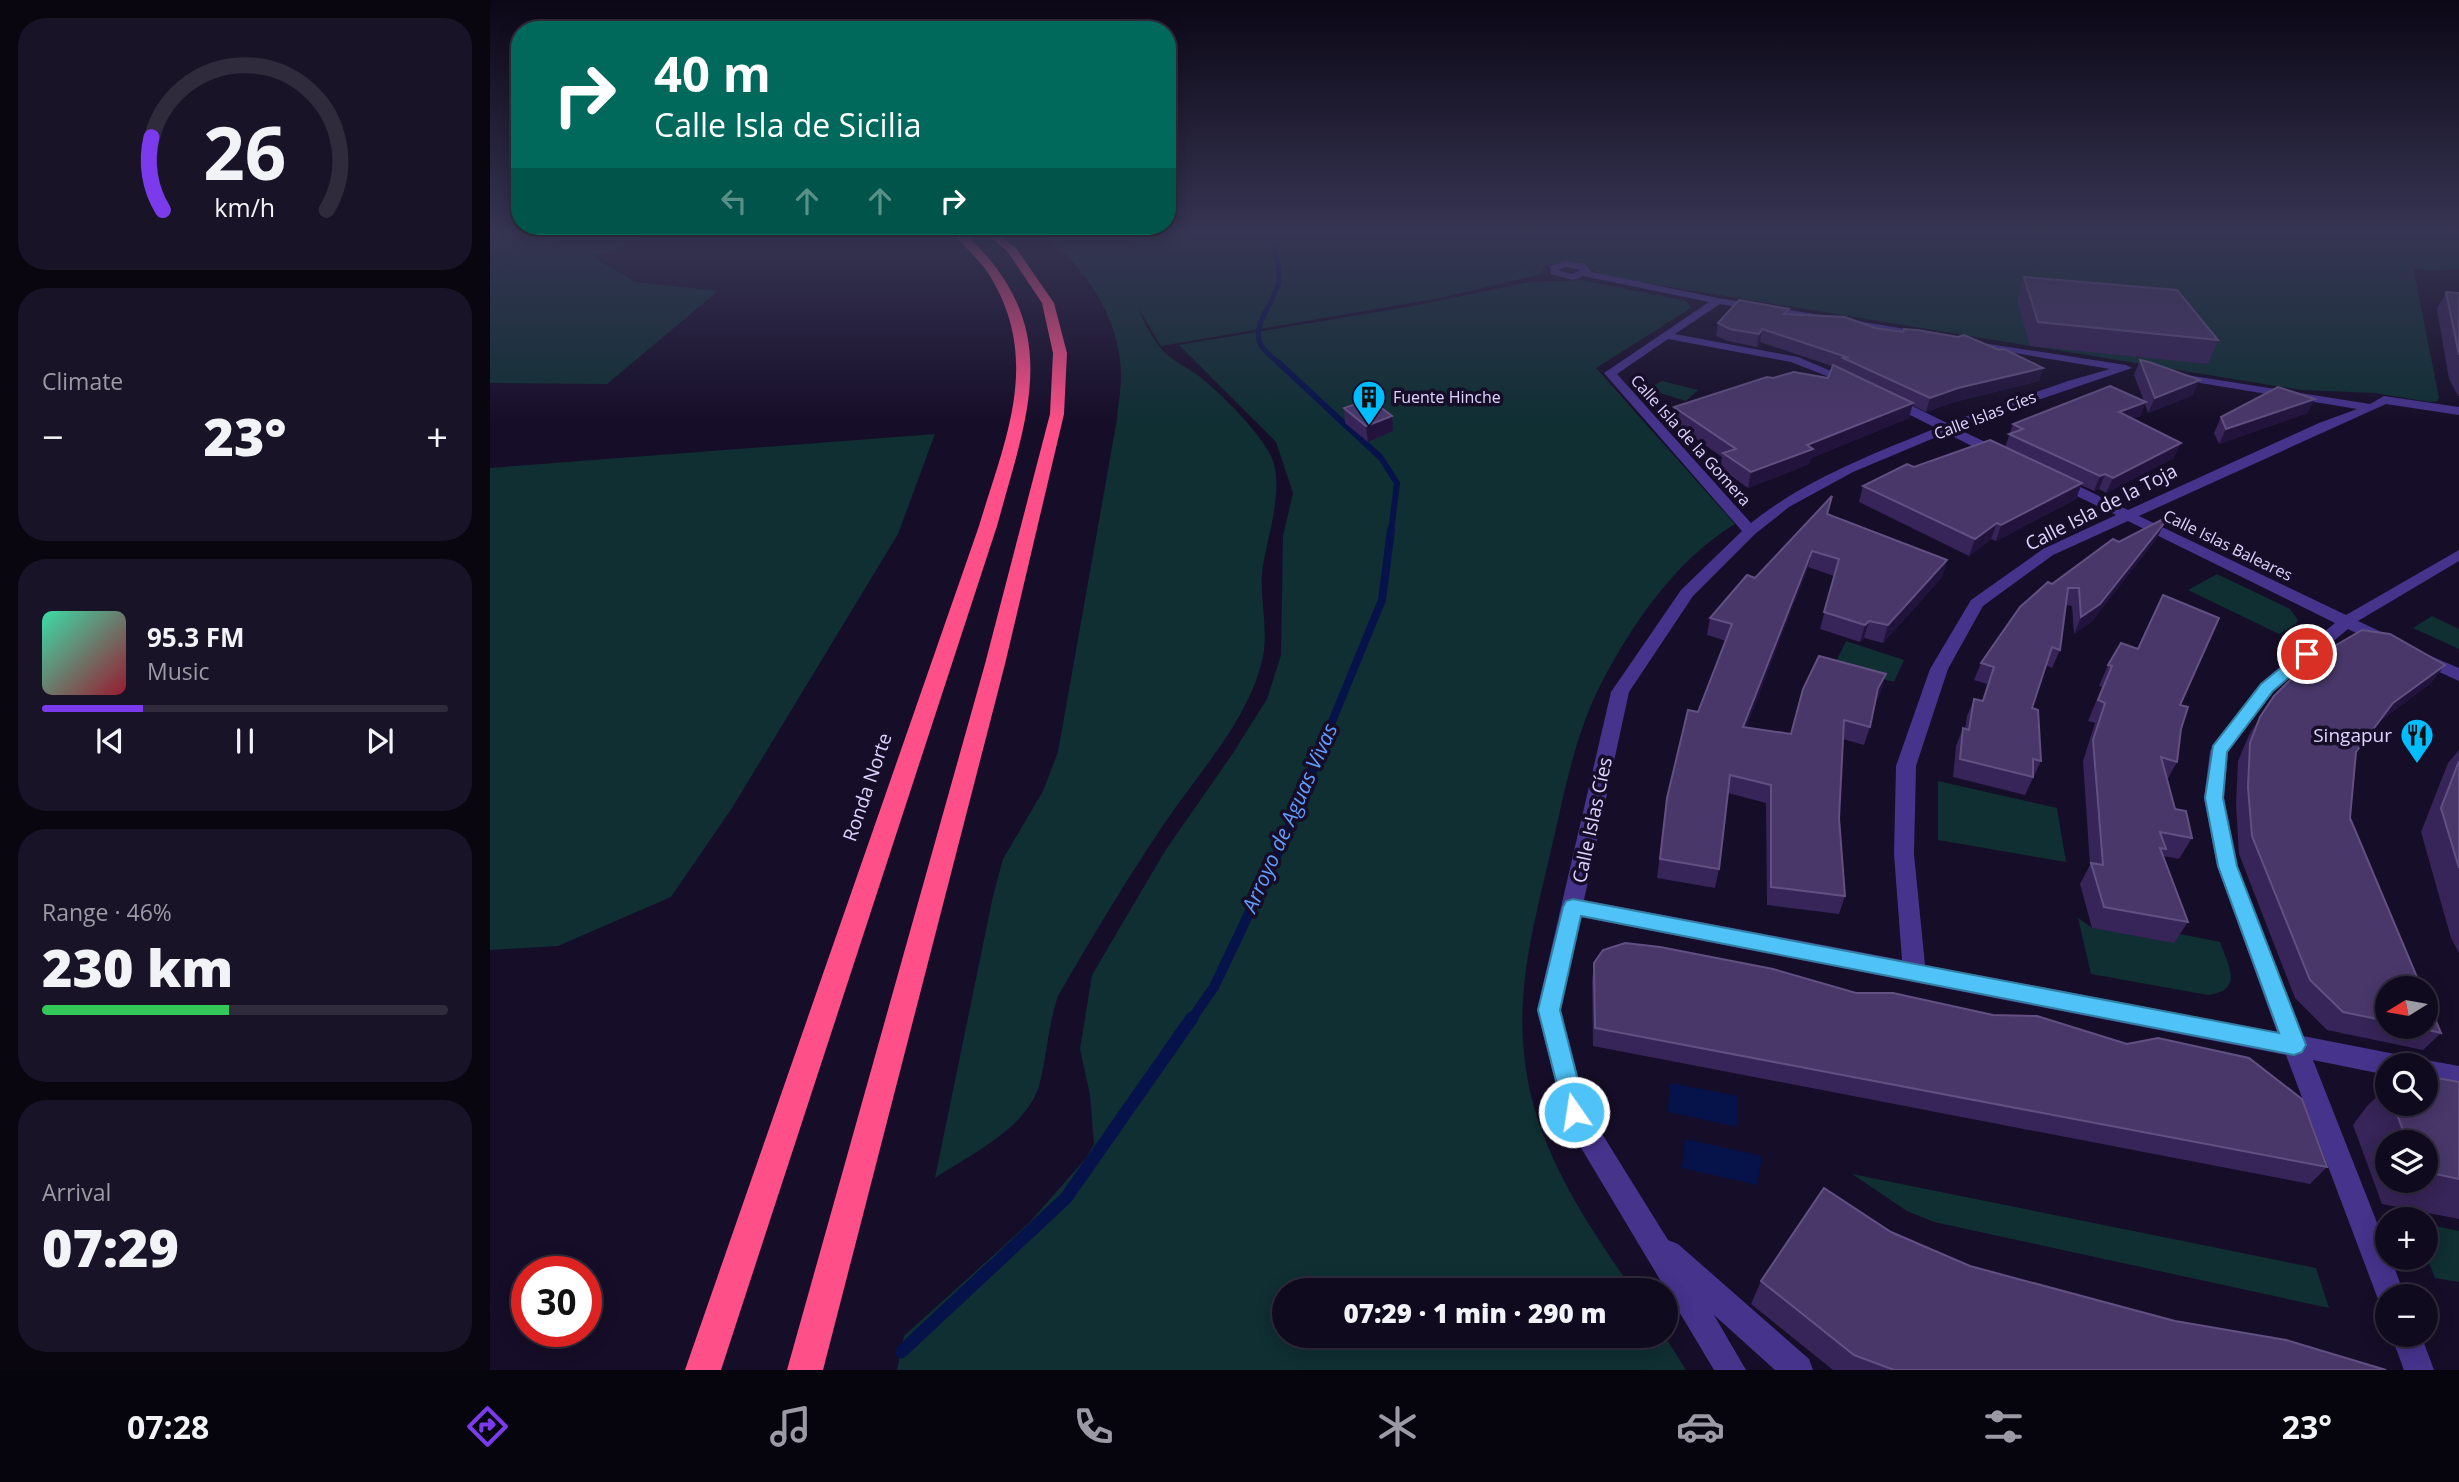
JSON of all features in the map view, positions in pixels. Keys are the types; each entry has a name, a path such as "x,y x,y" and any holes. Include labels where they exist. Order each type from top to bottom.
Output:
{"highway":[{"name":"Ronda Norte","path":"703,1370 988,526 1020,415 1024,372 1020,338 1008,297"},
{"path":"805,1370 992,677 1057,414 1060,353 1048,303 1044,297"}],"street":[{"path":"1697,297 1934,337"},
{"name":"Calle Isla de la Gomera","path":"1717,301 1610,373 1749,531"},
{"path":"1667,336 1794,359 1862,388"},
{"name":"Calle Islas Cíes","path":"1731,1370 1656,1242 1574,1112 1549,1010 1620,692 1687,593 1749,531 1774,511 1848,469 1972,417 2072,383 2133,369 1961,341"},
{"path":"2166,375 2372,408 2459,414"},
{"path":"2304,396 2329,412 2336,421"},
{"path":"1885,398 2013,460"},
{"name":"Calle Isla de la Toja","path":"1914,972 1904,854 1906,766 1939,669 1977,603 2048,552 2336,421 2372,408"},
{"name":"Calle Islas Baleares","path":"2049,478 2459,676"},
{"path":"1731,509 1774,511"},
{"path":"2386,1284 2227,866 2214,798 2219,751 2267,687 2347,621 2459,555"},
{"path":"1573,907 2375,1061"},
{"path":"2438,1073 2459,1077"},
{"name":"Calle Islas Cíes","path":"1656,1242 1798,1370"},
{"path":"2410,1347 2418,1370"}],"green space":[{"path":"490,297 711,297 607,384 490,383"},
{"path":"1098,297 1445,297 1161,346 1138,308 1149,332 1162,350 1200,377 1229,403 1258,435 1271,456 1275,468 1276,495 1263,566 1265,637 1262,661 1255,683 1234,726 1150,845 1058,996 1039,1086 1032,1101 1022,1115 995,1140 935,1178 1003,859 1043,791 1058,752 1117,419 1121,381 1119,355"},
{"path":"1457,297 1666,297 1686,301 1691,308 1596,368 1735,524 1713,539 1673,576 1639,620 1598,690 1581,731 1568,775 1536,913 1524,986 1525,1062 1539,1124 1580,1210 1625,1278 1272,1278 1272,1348 1672,1348 1686,1370 897,1370 904,1336 1029,1223 1086,1158 1094,1144 1090,1095 1080,1049 1092,975 1165,851 1267,699 1281,655 1283,536 1293,493 1276,442 1179,345"},
{"path":"1731,297 2419,297 2439,398 2437,401 2375,393 2301,390"},
{"path":"1662,381 1698,390 1686,401 1647,389"},
{"path":"935,434 898,534 732,808 671,897 558,946 490,950 490,468"},
{"path":"2217,574 2290,609 2298,620 2296,624 2279,634 2188,590"},
{"path":"2432,616 2459,629 2459,649 2413,628"},
{"path":"1846,641 1904,660 1894,682 1834,666"},
{"path":"1938,781 2057,808 2066,862 1938,840"},
{"path":"2078,918 2092,928 2175,933 2220,942 2230,968 2230,983 2219,992 2208,995 2091,974"},
{"path":"1852,1174 2316,1268 2329,1308 1934,1222 1907,1211"},
{"path":"2438,1227 2459,1231 2459,1282 2435,1278 2432,1270 2438,1270"}],"shaded area":[{"path":"1670,1083 1738,1096 1738,1127 1668,1112"},
{"path":"1685,1139 1762,1156 1757,1185 1682,1168"}],"building":[{"path":"2030,297 2183,297 2218,340 2038,322"},
{"path":"2447,297 2459,297 2459,355"},
{"path":"1739,300 1789,309 1784,314 1845,317 1875,328 1903,332 1904,329 1958,337 1964,335 1999,350 2004,349 2043,368 1958,388 1930,398 1843,358 1847,357 1762,329 1759,334 1730,329 1718,323"},
{"path":"2140,360 2149,362 2200,380 2155,398"},
{"path":"1833,365 1913,403 1807,445 1813,449 1751,472 1723,453 1736,449 1674,407 1767,377 1794,372 1828,378"},
{"path":"2110,386 2146,402 2119,412 2181,443 2113,478 2105,474 2100,476 2009,434 2023,429 2013,424"},
{"path":"2278,387 2315,399 2226,429 2221,417"},
{"path":"1370,399 1392,416 1366,426 1344,408"},
{"path":"1990,440 2082,483 2001,525 1997,523 1975,539 1863,486 1907,464 1914,467"},
{"path":"1832,496 1827,514 1947,560 1888,625 1869,621 1865,625 1824,612 1839,559 1812,551 1743,727 1791,734 1803,689 1819,656 1886,674 1878,688 1870,727 1844,720 1839,818 1845,896 1771,887 1771,785 1730,775 1719,869 1660,859 1667,798 1688,710 1698,712 1732,624 1710,618 1747,575 1755,578"},
{"path":"2161,520 2165,522 2100,604 2081,617 2079,588 2068,588 2060,650 2052,647 2032,708 2038,710 2041,761 2033,759 2033,777 1960,759 1963,728 1969,730 1974,699 1983,701 1994,667 1981,663 2020,607 2048,582 2052,584 2113,539 2119,542"},
{"path":"2163,595 2219,618 2180,705 2188,707 2181,729 2177,762 2161,757 2175,809 2186,811 2192,838 2160,832 2166,849 2160,848 2188,922 2104,907 2091,863 2103,865 2093,740 2105,703 2098,700 2112,666 2108,665 2121,643 2138,649"},
{"path":"2362,630 2390,634 2445,665 2393,703 2356,752 2350,818 2417,976 2375,976 2375,1019 2343,1012 2310,980 2252,836 2248,787 2250,743 2260,717 2274,696 2309,661"},
{"path":"2459,761 2459,868 2441,808"},
{"path":"1625,943 1660,947 1773,969 1856,993 1893,993 1993,1015 2037,1016 2127,1044 2158,1038 2249,1058 2302,1099 2327,1167 1595,1028 1594,963 1603,950"},
{"path":"2438,1078 2459,1082 2459,1179 2438,1175 2438,1130 2403,1130 2398,1116 2438,1116"},
{"path":"1824,1188 1891,1232 1970,1266 2175,1321 2286,1340 2386,1370 1894,1370 1854,1355 1761,1281"}],"waterway":[{"name":"Arroyo de Aguas Vivas","path":"1273,297 1261,321 1258,337 1265,350 1281,365"},
{"name":"Arroyo de Aguas Vivas","path":"1279,363 1381,458 1397,483 1391,532"},
{"name":"Arroyo de Aguas Vivas","path":"1322,746 1382,600 1391,530"},
{"name":"Arroyo de Aguas Vivas","path":"1191,1020 1214,987 1284,840 1323,744"},
{"name":"Arroyo de Aguas Vivas","path":"901,1352 1066,1198 1192,1018"}],"place":[{"name":"Fuente Hinche","path":"1369,427"},
{"name":"Singapur","path":"2417,765"}],"route":[{"path":"1574,1112 1549,1010 1573,907 2294,1045 2227,866 2214,798 2219,751 2267,687 2307,654"}]}
